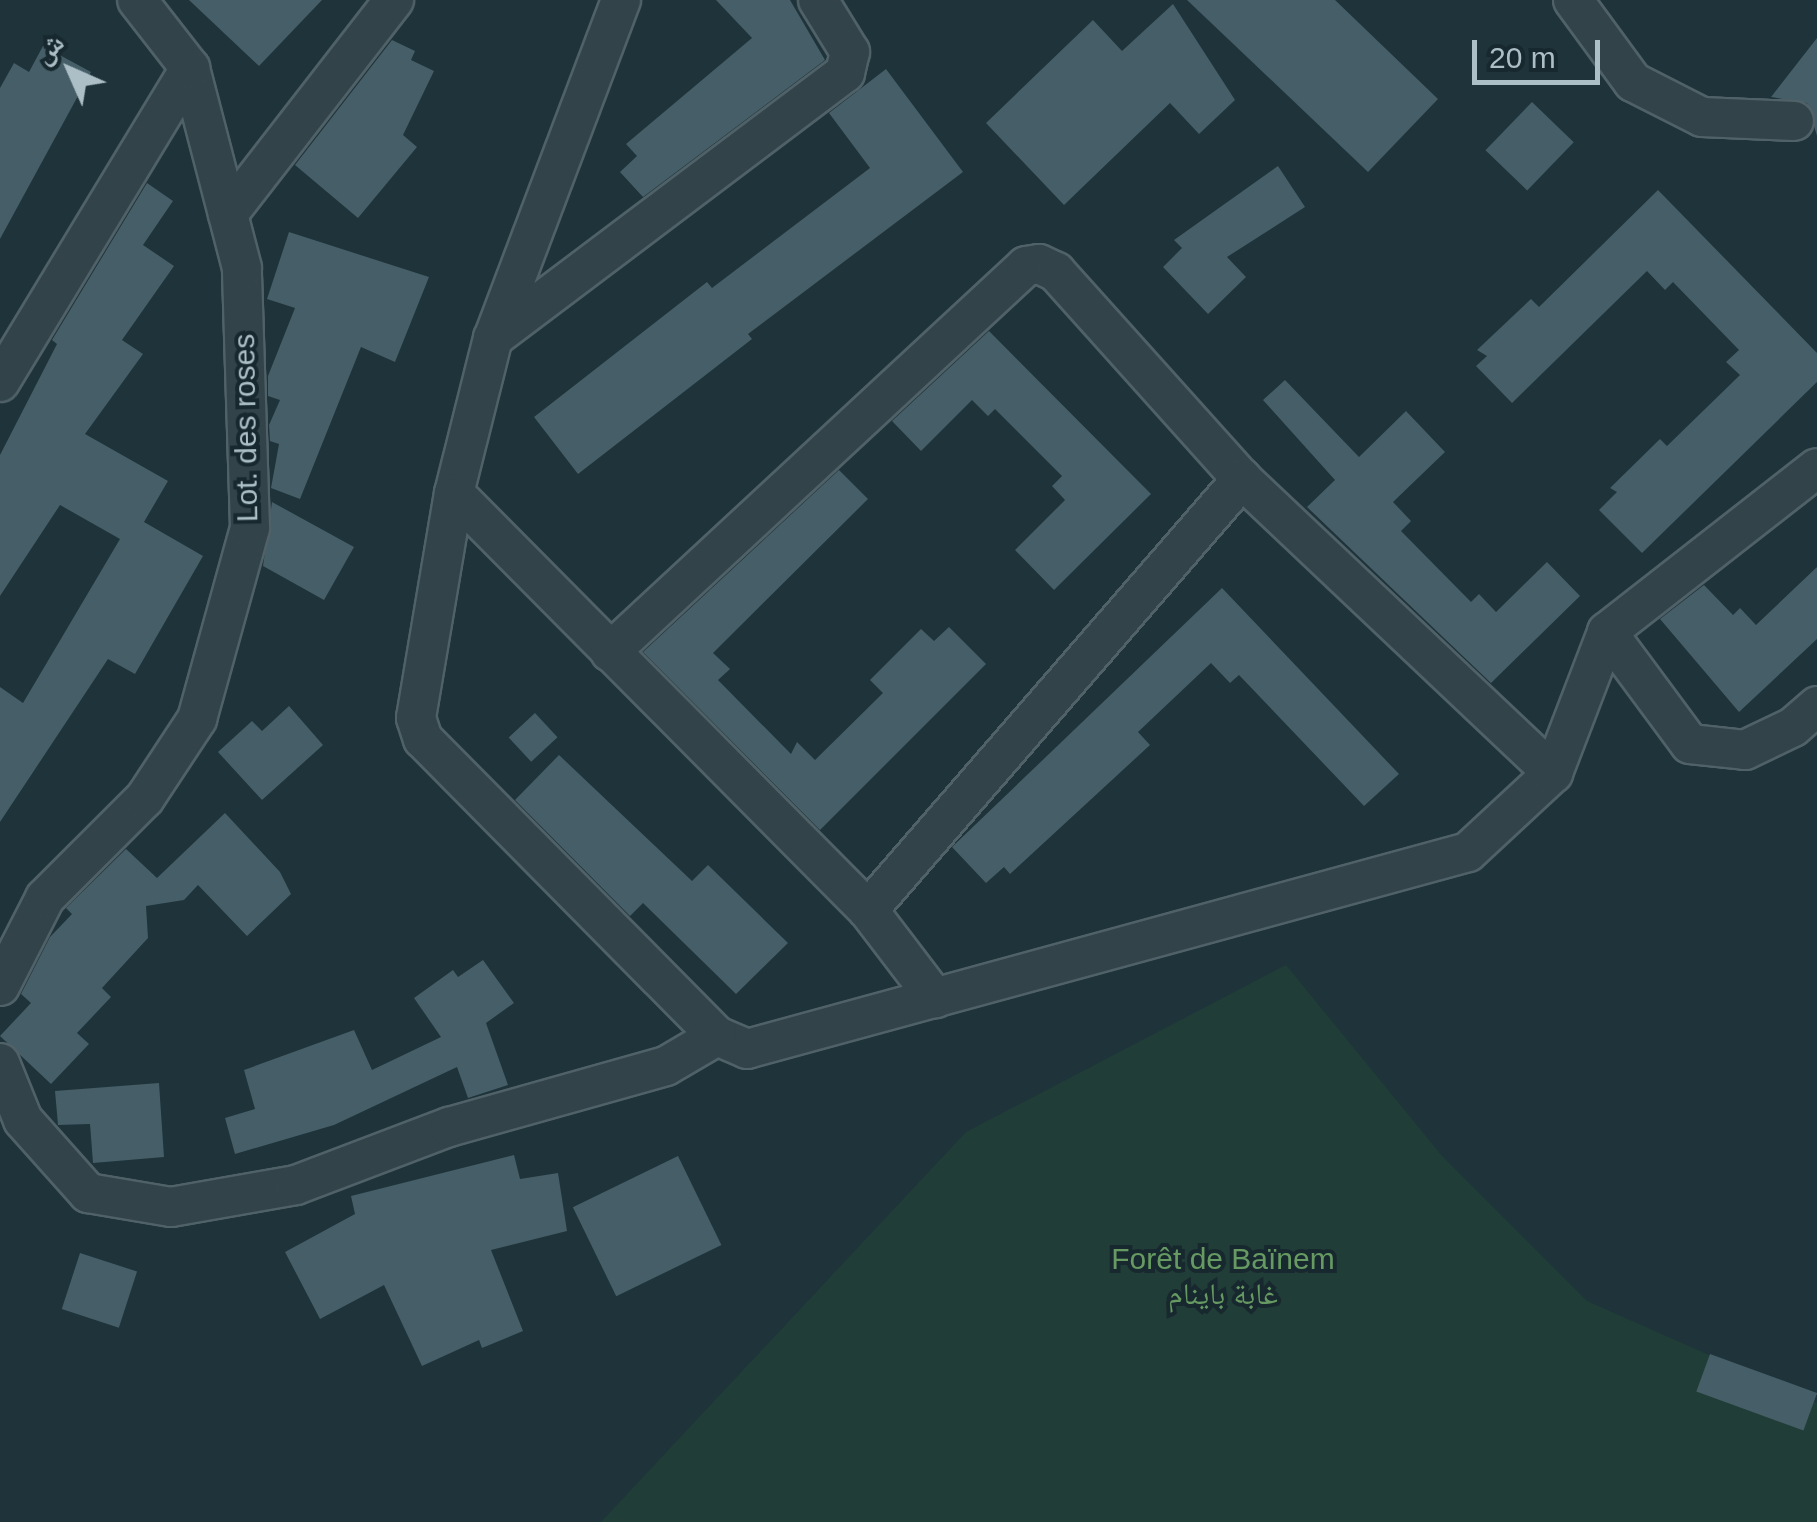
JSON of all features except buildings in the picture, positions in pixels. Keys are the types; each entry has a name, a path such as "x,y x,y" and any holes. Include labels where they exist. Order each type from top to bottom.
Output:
{"street":[{"name":"Lot. des roses","path":"0,986 45,898 145,798 197,720 224,641 250,528 242,268 190,68 138,0"},
{"path":"228,214 394,0"},
{"path":"621,0 494,338 454,494 416,718 423,739 717,1036 748,1049 1468,852 1553,774 1606,632 1817,468"},
{"path":"494,338 845,73 850,52 818,0"},
{"path":"1573,0 1633,82 1702,117 1794,120"},
{"path":"0,382 190,68"},
{"path":"610,652 1026,266 1056,272 1242,479 1553,774"},
{"path":"868,910 1242,479"},
{"path":"454,494 868,910 935,998"},
{"path":"1606,632 1690,744 1744,750 1792,728 1817,706"},
{"path":"0,1063 23,1120 88,1194 170,1206 296,1185 448,1127 666,1066 717,1036"}],"green space":[{"name":"Forêt de Baïnem غابة باينام","path":"1286,965 1442,1156 1587,1301 1817,1403 1817,1522 601,1522 966,1132"}]}
